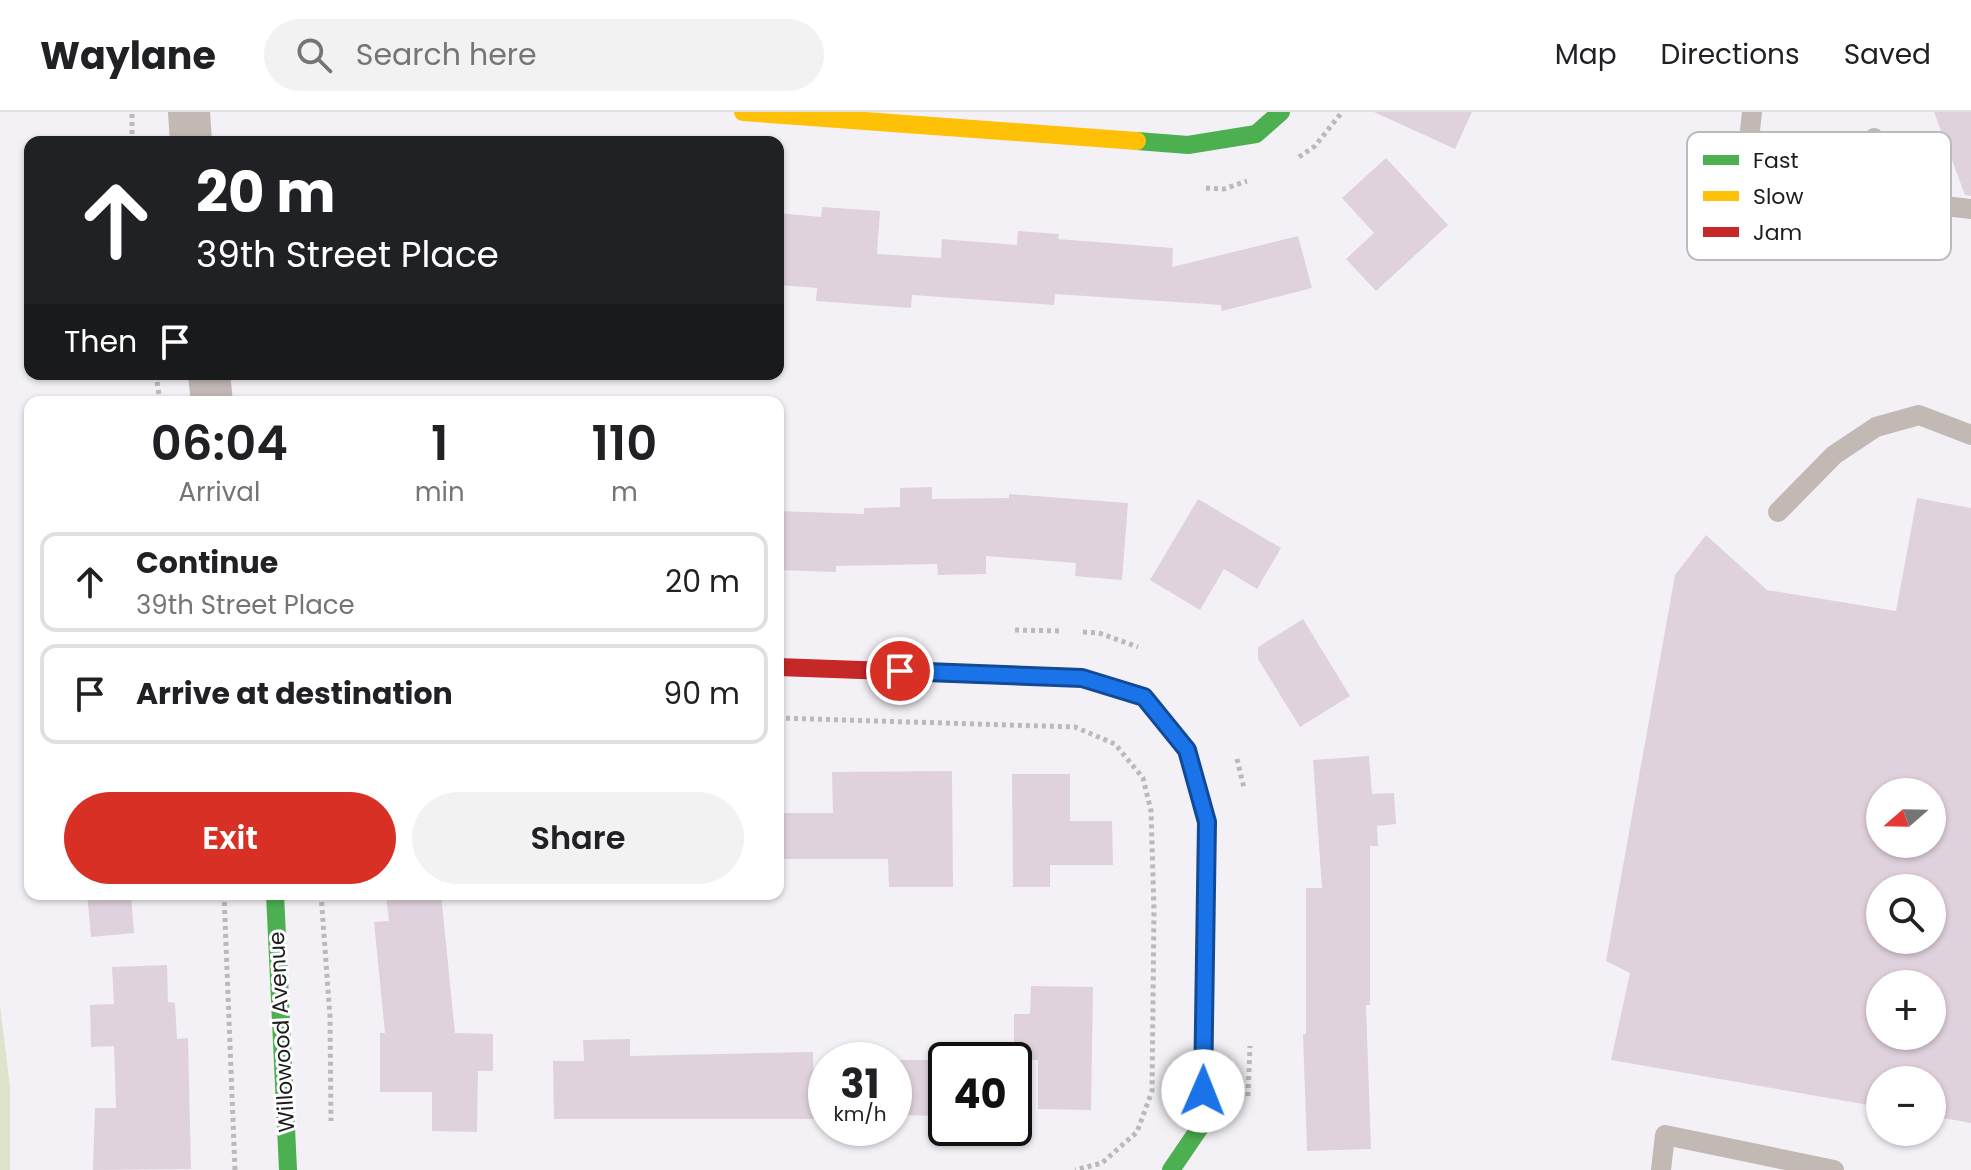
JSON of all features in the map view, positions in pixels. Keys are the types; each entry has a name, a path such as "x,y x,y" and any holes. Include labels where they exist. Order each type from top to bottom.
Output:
{"street":[{"path":"189,112 191,136"},
{"path":"743,112 1188,145 1256,134 1281,112"},
{"path":"784,667 1082,678 1144,697 1187,750 1207,822 1203,1123 1171,1170"},
{"name":"Willowood Avenue","path":"275,900 288,1170"}],"lane":[{"path":"1750,132 1752,112"},
{"path":"1951,207 1971,209"},
{"path":"1778,512 1834,455 1876,427 1919,415 1971,435"},
{"path":"1661,1170 1665,1135 1834,1170"}],"path":[{"path":"132,112 132,136"},
{"path":"1003,630 1099,633 1152,652"},
{"path":"784,718 1075,727 1115,744 1143,778 1151,811 1154,910 1152,1091 1137,1132 1102,1163 1075,1170"},
{"path":"1233,749 1245,792"},
{"path":"224,900 235,1170"},
{"path":"321,900 330,1017 331,1124"},
{"path":"1248,1100 1250,1042"}],"green space":[{"path":"0,1005 10,1087 10,1170 0,1170"}],"building":[{"path":"1374,112 1472,112 1455,149"},
{"path":"1934,112 1971,112 1971,196 1965,195 1951,158 1951,132 1941,132"},
{"path":"1386,158 1448,225 1376,291 1346,259 1374,233 1342,198"},
{"path":"822,207 880,211 877,254 941,258 942,239 1017,245 1018,231 1059,234 1058,239 1173,248 1172,267 1298,236 1312,288 1222,311 1221,305 1055,294 1054,305 912,295 911,308 816,301 817,288 784,285 784,214 821,217"},
{"path":"932,487 932,499 1009,498 1009,494 1128,503 1122,580 1075,576 1076,563 986,556 986,574 938,575 937,564 836,566 836,572 784,570 784,511 864,514 864,508 900,507 900,488"},
{"path":"1917,498 1971,508 1971,1123 1946,1119 1946,1066 1866,1066 1866,1105 1611,1060 1630,973 1606,961 1675,575 1706,535 1767,590 1896,611"},
{"path":"1198,499 1281,548 1257,589 1224,569 1200,610 1150,580"},
{"path":"1303,619 1350,696 1300,727 1258,659 1258,647"},
{"path":"1369,756 1372,794 1394,793 1396,824 1377,826 1378,846 1370,846 1370,1005 1366,1005 1371,1149 1307,1151 1303,1034 1306,1034 1306,888 1322,888 1313,760"},
{"path":"952,771 953,887 889,887 888,859 784,859 784,813 833,813 832,772"},
{"path":"1012,774 1070,774 1070,821 1112,821 1113,865 1050,865 1050,887 1013,887"},
{"path":"88,900 131,900 134,933 91,937"},
{"path":"387,900 442,900 455,1033 493,1034 493,1071 478,1071 477,1132 432,1131 432,1092 380,1092 380,1033 385,1033 374,922 389,921"},
{"path":"167,965 168,1002 175,1003 177,1039 188,1038 191,1169 93,1170 95,1108 116,1108 114,1046 91,1047 90,1005 114,1004 112,967"},
{"path":"1031,986 1093,987 1091,1110 1038,1109 1038,1060 1032,1060 1032,1042 1014,1042 1014,1014 1030,1014"},
{"path":"630,1039 630,1056 808,1052 808,1119 554,1119 553,1061 584,1061 583,1040"},
{"path":"912,1060 928,1060 928,1116 912,1115"}],"traffic: fast":[{"path":"1137,141 1188,145 1256,134 1281,112"},
{"path":"1139,695 1144,697 1187,750 1207,822 1203,1123 1171,1170"},
{"path":"275,900 288,1170"}],"traffic: slow":[{"path":"743,112 1137,141"}],"traffic: jam":[{"path":"784,667 1082,678 1139,695"}],"route":[{"path":"900,671 1082,678 1144,697 1187,750 1207,822 1203,1091"}]}
